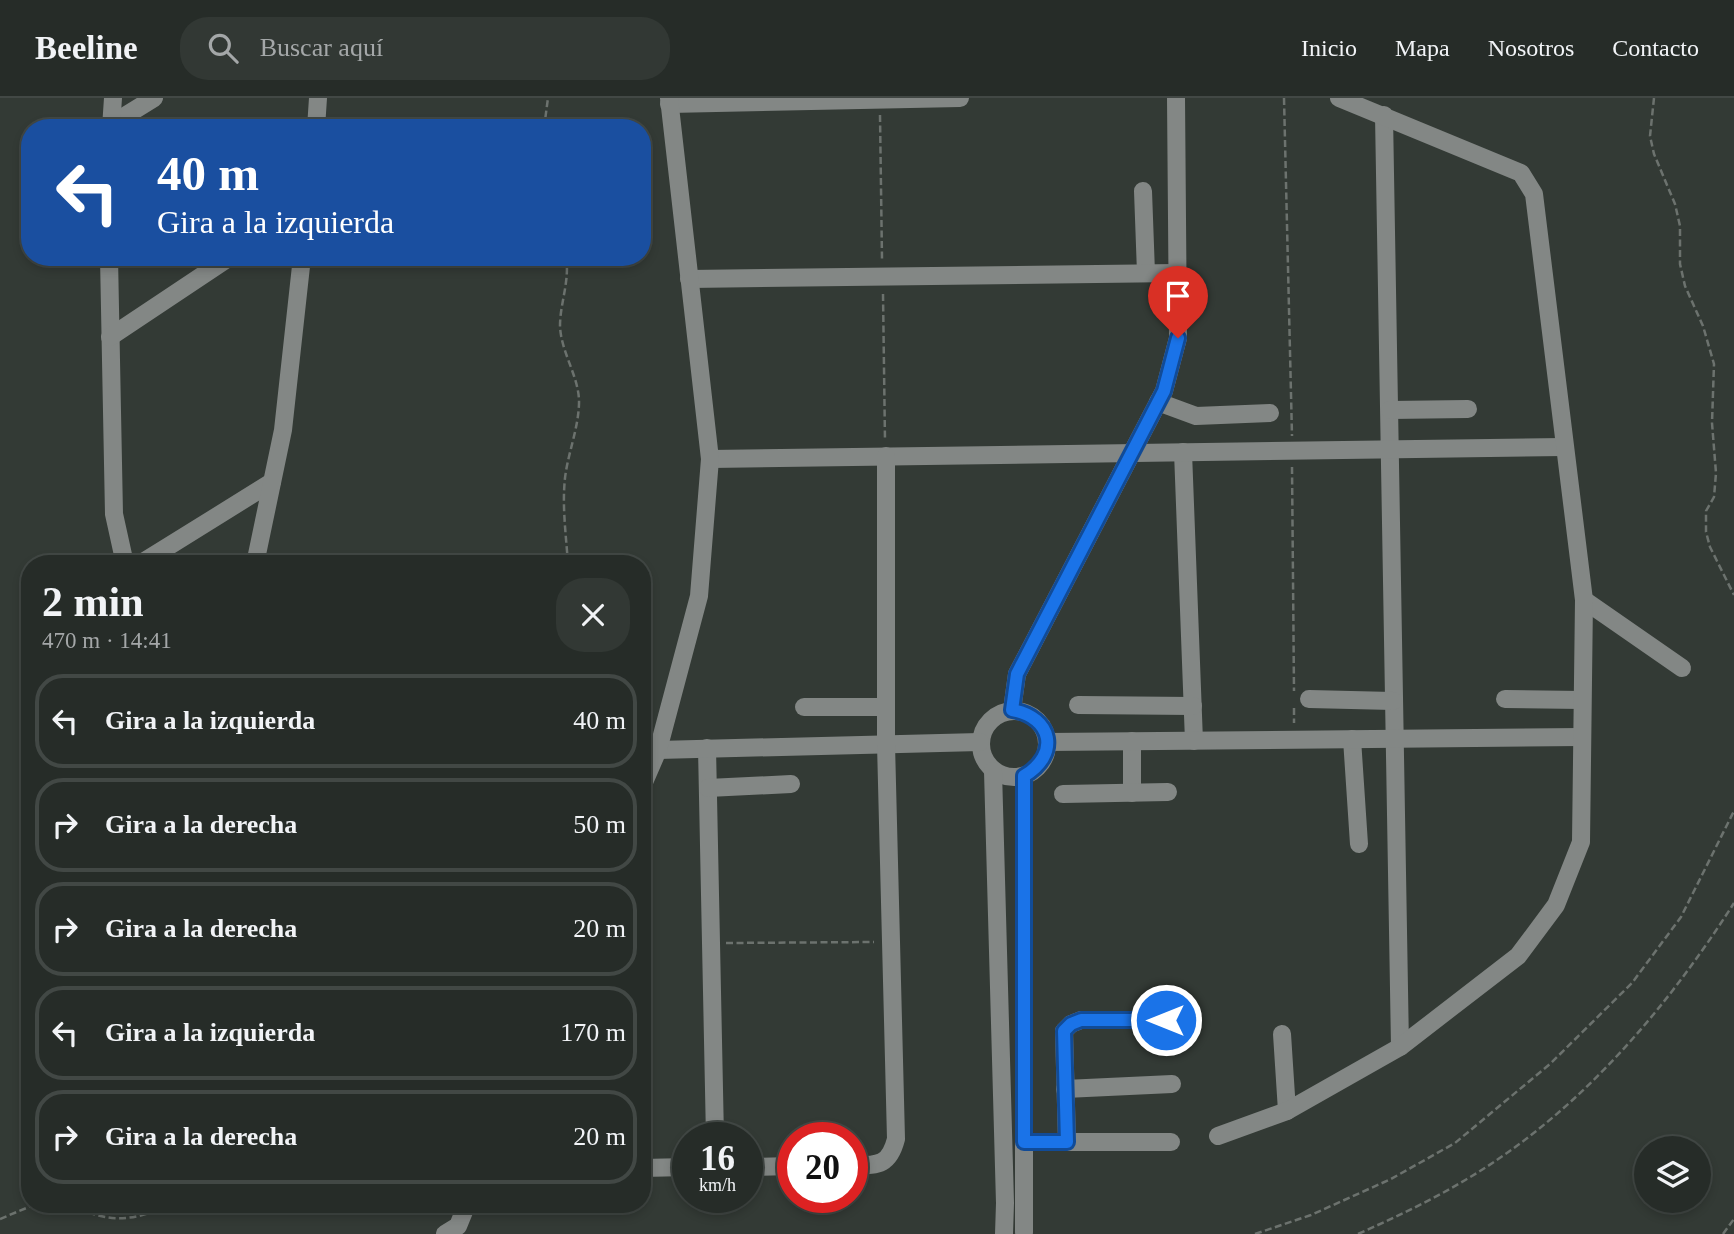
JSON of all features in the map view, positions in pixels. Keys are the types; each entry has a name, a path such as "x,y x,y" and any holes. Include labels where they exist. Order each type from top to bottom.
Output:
{"street":[{"path":"112,119 113,98"},
{"path":"122,119 154,98"},
{"path":"317,119 318,98"},
{"path":"651,766 658,750 699,596 710,459 669,101 960,98"},
{"path":"1012,710 1017,674 1164,391 1178,338 1176,98"},
{"path":"1218,1136 1287,1111 1400,1047 1518,956 1556,905 1581,842 1584,600 1563,447 1534,194 1521,173 1339,98"},
{"path":"1384,115 1400,1047"},
{"path":"1143,191 1146,273"},
{"path":"109,266 114,514 123,555"},
{"path":"110,337 216,266"},
{"path":"257,555 283,430 301,266"},
{"path":"690,279 1178,273"},
{"path":"1158,402 1196,416 1270,413"},
{"path":"1390,410 1468,409"},
{"path":"710,459 1563,447"},
{"path":"1183,452 1194,741"},
{"path":"868,1165 877,1165 892,1155 896,1139 886,744 886,456"},
{"path":"154,555 272,482"},
{"path":"1584,600 1682,668"},
{"path":"1309,699 1393,701"},
{"path":"1505,699 1582,700"},
{"path":"1078,705 1193,706"},
{"path":"804,707 886,707"},
{"path":"1012,710 1028,713 1040,723 1047,742 1046,754 1038,768 1024,776 1008,777 993,771 983,758 980,742 985,727 996,715 1012,710"},
{"path":"1047,742 1581,737"},
{"path":"1352,739 1359,844"},
{"path":"1132,741 1132,793"},
{"path":"658,750 980,742"},
{"path":"707,748 715,1122"},
{"path":"993,771 1002,1070 1018,1233"},
{"path":"1018,1233 1024,1142 1024,776"},
{"path":"708,788 791,784"},
{"path":"1063,794 1168,792"},
{"path":"1067,1142 1064,1031 1081,1020 1166,1020"},
{"path":"1282,1034 1287,1111"},
{"path":"1002,1070 1024,1070"},
{"path":"1065,1089 1172,1084"},
{"path":"1024,1142 1171,1142"},
{"path":"651,1168 672,1167"},
{"path":"445,1234 458,1226 463,1213"}],"path":[{"path":"545,119 548,98"},
{"path":"1284,98 1292,451 1294,740"},
{"path":"1654,98 1650,136 1654,154 1675,204 1680,226 1680,264 1685,286 1703,326 1714,364 1712,423 1716,473 1714,497 1706,511 1706,531 1710,547 1734,595"},
{"path":"568,266 560,326 565,353 580,401 565,483 568,555"},
{"path":"1255,1234 1311,1215 1391,1179 1455,1143 1532,1081 1632,983 1681,917 1734,811"},
{"path":"1358,1234 1418,1207 1470,1178 1528,1137 1581,1091 1620,1053 1668,999 1734,903"},
{"path":"711,943 891,942"},
{"path":"0,1219 21,1210"},
{"path":"92,1213 109,1220 149,1213"},
{"path":"1723,1234 1734,1219"}],"route":[{"path":"1166,1020 1081,1020 1071,1024 1064,1031 1067,1142 1024,1142 1024,776 1038,768 1046,754 1047,738 1040,723 1028,713 1012,710 1017,674 1164,391 1178,338"}]}
